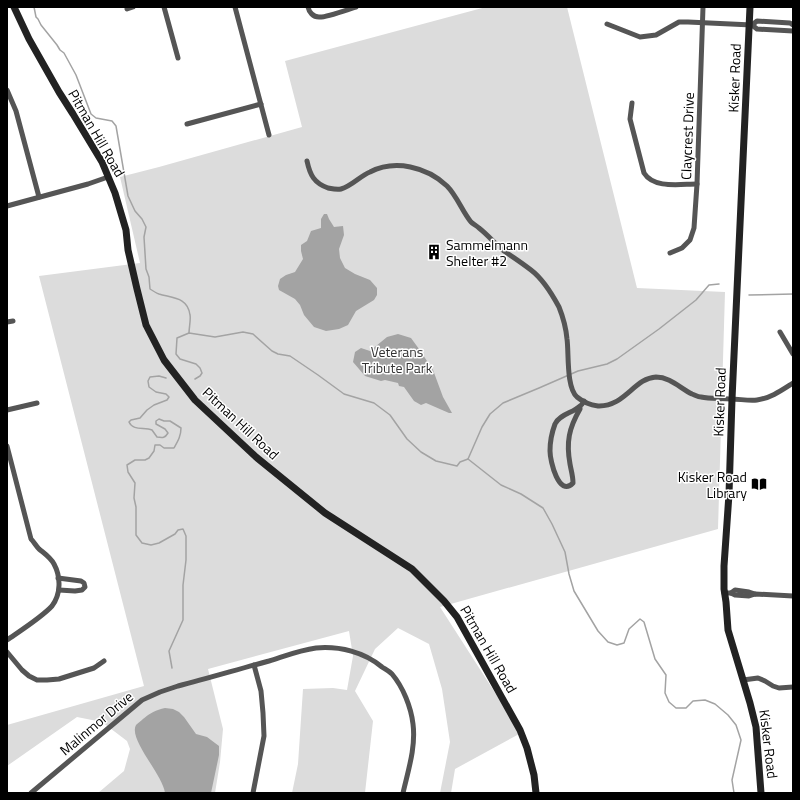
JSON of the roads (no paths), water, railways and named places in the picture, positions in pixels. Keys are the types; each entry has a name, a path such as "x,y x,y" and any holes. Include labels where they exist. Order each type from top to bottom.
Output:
{"main road":[{"name":"Pitman Hill Road","path":"14,7 29,39 59,92 102,162 115,193 126,230 128,250 146,325 164,360 195,400 256,457 325,513 412,569 444,601 457,617 520,730 527,748 534,775 536,793"},
{"name":"Kisker Road","path":"750,7 729,494 724,566 728,593 726,602 728,630 756,727 761,793"}],"street":[{"path":"164,7 178,58"},
{"path":"235,7 269,135"},
{"path":"308,7 309,12 320,17 356,7"},
{"name":"Claycrest Drive","path":"670,253 682,248 690,240 694,228 702,68 703,7"},
{"path":"750,25 757,21 790,23 793,25"},
{"path":"607,24 640,37 656,35 679,22 750,25 757,29 793,30"},
{"path":"7,90 16,111 39,197"},
{"path":"632,103 630,120 646,178 660,184 697,184"},
{"path":"187,124 260,104"},
{"path":"307,161 312,176 316,182 322,186 336,190 342,189 371,171 390,166 414,168 424,171 437,178 448,188 472,223 504,251 533,271 552,295 559,308 565,325 569,374 572,389 578,398 586,403 595,406 606,406 616,402 644,380 652,377 669,379 688,392 700,397 732,399 757,400 772,396 793,383"},
{"path":"7,206 88,184 108,177"},
{"path":"7,322 13,322"},
{"path":"780,332 793,354"},
{"path":"580,407 556,422 551,441 550,452 555,473 560,483 567,487 573,483 569,454 570,429 584,401"},
{"path":"7,410 37,403"},
{"path":"7,446 31,539 54,563 58,574 59,590 52,605 36,619 7,640"},
{"path":"58,578 81,581 84,583 85,587 82,590 75,591 59,590"},
{"path":"728,593 735,590 755,594 793,596"},
{"name":"Malinmor Drive","path":"31,793 142,700 160,692 301,652 315,649 334,648 350,650 375,661 391,674 403,691 408,702 413,724 413,747 404,793"},
{"path":"7,652 22,670 37,680 59,679 94,668 104,661"},
{"path":"253,793 264,736 261,691 254,665"},
{"path":"743,680 758,678 779,688 793,687"}],"waterway":[{"path":"34,7 36,17 60,50 64,53 76,75 91,114 96,118 112,121 116,126 128,196 135,211 142,219 146,227 144,237 146,269 149,277 150,289 156,293 179,299 186,305 189,309 190,317 189,333"},
{"path":"195,379 202,373 200,368 196,364 180,359 176,354 177,338 189,333 215,337 243,332 253,334 272,351 278,354 290,356 344,394 374,403 390,415 407,439 421,452 436,461 457,466 460,462 468,459 482,427 490,414 503,403 578,371 607,364 617,359 696,300 709,285 719,284"},
{"path":"749,295 793,294"},
{"path":"166,378 159,376 150,377 148,381 149,387 156,392 166,394 169,397 167,400 154,405 140,418 129,422 133,427 149,429 152,430 157,437 165,437 168,433 165,429 156,424 156,421 159,419 170,421 181,428 178,441 174,448 164,448 160,445 155,445 154,451 149,458 145,460 135,460 127,465 128,472 135,483 134,498 136,507 136,535 142,543 151,545 159,543 175,534 178,530 183,529 186,536 186,560 183,585 183,620 169,651 172,668"},
{"path":"468,459 501,485 521,494 543,508 565,552 574,591 598,631 608,642 617,645 624,643 629,629 640,619 644,622 655,659 666,675 665,693 669,702 676,708 686,708 693,701 705,700 715,704 728,715 736,725 741,740 732,780 734,793"}],"place":[{"name":"Sammelmann Shelter #2","path":"434,252"},
{"name":"Kisker Road Library","path":"759,484"}],"park label":[{"name":"Veterans Tribute Park","path":"397,360"}]}
